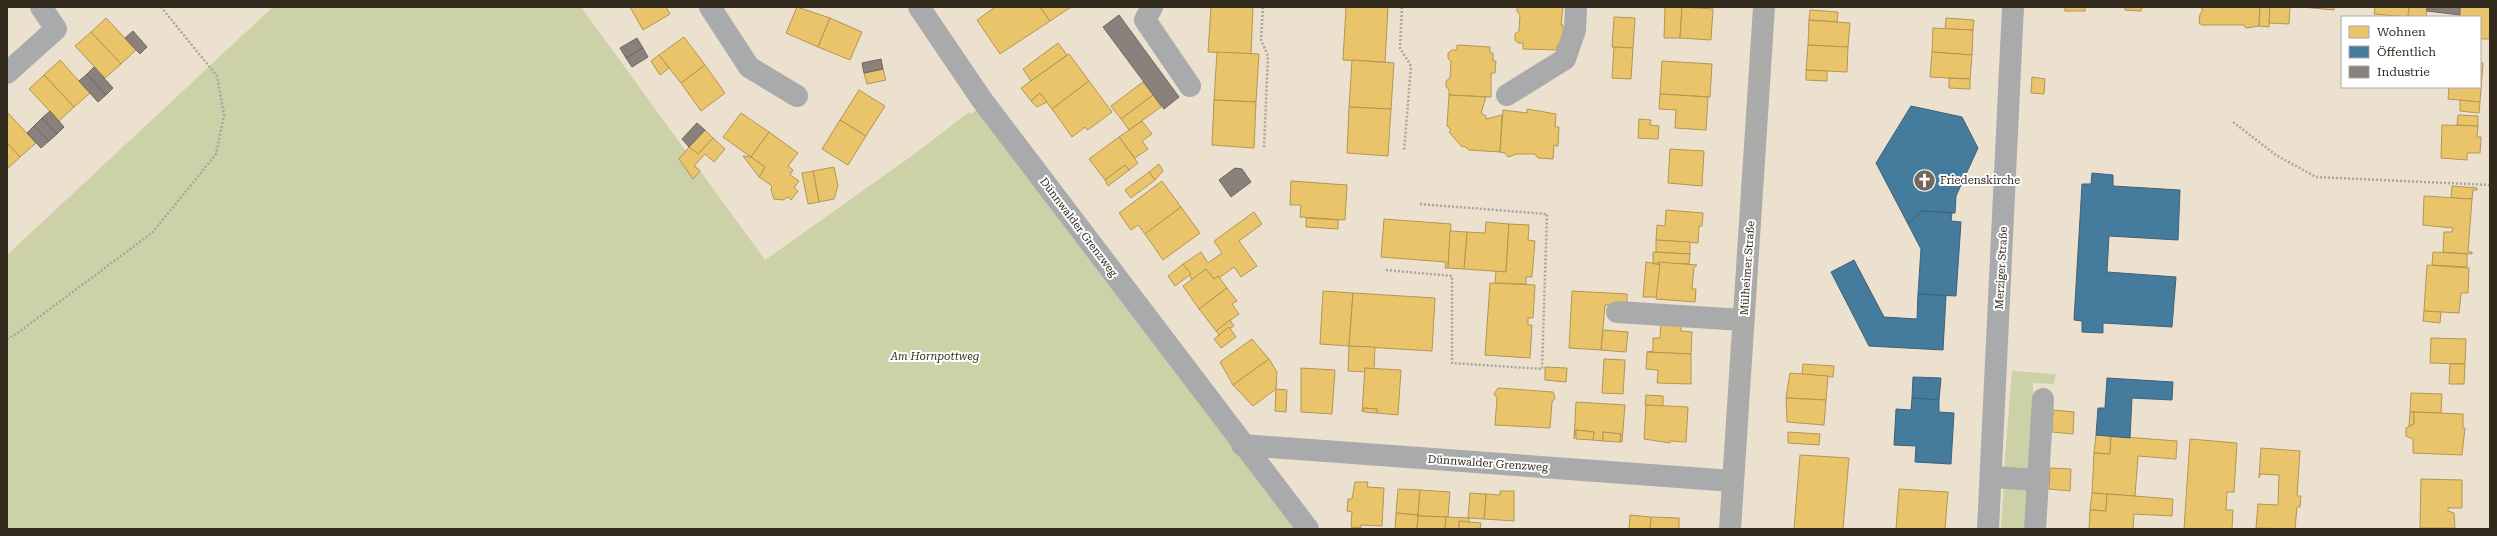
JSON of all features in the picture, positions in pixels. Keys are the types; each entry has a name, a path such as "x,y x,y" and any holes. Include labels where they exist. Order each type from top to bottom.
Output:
{"main road":[{"name":"Mülheimer Straße","path":"1730,529 1743,320 1757,136 1764,7"}],"street":[{"path":"7,73 56,29 41,7"},
{"path":"710,7 749,67 797,96"},
{"name":"Dünnwalder Grenzweg","path":"919,7 982,100 1242,445 1308,529"},
{"path":"1152,7 1145,20 1190,86"},
{"path":"1507,95 1565,59 1575,30 1576,7"},
{"name":"Merziger Straße","path":"1988,529 2013,7"},
{"path":"1617,312 1743,320"},
{"path":"2035,529 2043,399"},
{"name":"Dünnwalder Grenzweg","path":"1242,445 1733,481"},
{"path":"1991,477 2038,480"}],"path":[{"path":"7,339 19,332 153,232 216,154 224,115 217,76 161,7"},
{"path":"1263,7 1261,40 1268,56 1264,148"},
{"path":"1402,7 1400,48 1411,66 1404,151"},
{"path":"2233,122 2276,155 2316,177 2490,185"},
{"path":"1386,270 1452,276 1452,363 1542,369 1547,214 1419,204"}],"green space":[{"name":"Am Hornpottweg","path":"273,7 581,7 765,260 916,153 969,112 971,114 978,109 1294,529 7,529 7,255"},
{"path":"2012,371 2056,374 2054,384 2033,383 2033,463 2029,468 2004,469"},
{"path":"2004,484 2024,488 2028,492 2025,529 2001,529"}],"building: Wohnen":[{"path":"630,7 666,7 670,14 643,30"},
{"path":"797,7 830,18 818,47 786,33"},
{"path":"995,7 1040,7 1050,21 1000,54 977,20"},
{"path":"1040,7 1071,7 1050,21"},
{"path":"1211,7 1253,7 1251,54 1208,52"},
{"path":"1346,7 1388,7 1385,62 1343,60"},
{"path":"1517,7 1563,7 1561,25 1563,25 1563,37 1560,45 1557,45 1557,50 1523,49 1523,43 1518,43 1515,40 1515,34 1519,31 1520,15 1517,11"},
{"path":"1665,7 1682,7 1680,38 1664,38"},
{"path":"1682,7 1713,9 1711,40 1680,38"},
{"path":"2065,7 2085,7 2085,11 2065,11"},
{"path":"2125,7 2142,7 2141,11 2125,10"},
{"path":"2202,7 2260,7 2259,26 2246,28 2244,25 2202,25 2199,23"},
{"path":"2260,7 2270,7 2269,27 2259,26"},
{"path":"2270,7 2290,7 2289,24 2269,23"},
{"path":"2302,7 2334,7 2334,10"},
{"path":"2375,7 2409,7 2408,16 2374,14"},
{"path":"2409,7 2427,7 2426,16 2408,16"},
{"path":"2460,7 2490,7 2490,39 2481,39 2481,16 2459,16"},
{"path":"1810,10 1838,12 1837,22 1809,20"},
{"path":"1614,17 1635,18 1633,48 1612,47"},
{"path":"106,18 136,50 121,64 91,32"},
{"path":"830,18 862,32 850,60 818,47"},
{"path":"1946,18 1974,20 1973,30 1945,29"},
{"path":"1809,20 1850,23 1848,47 1808,45"},
{"path":"1933,28 1973,30 1972,55 1932,52"},
{"path":"91,32 121,64 105,78 75,46"},
{"path":"684,37 705,65 681,83 659,55"},
{"path":"1058,43 1067,55 1031,81 1023,69"},
{"path":"1457,45 1490,47 1490,53 1493,53 1493,61 1496,61 1495,73 1491,73 1491,97 1449,95 1446,81 1450,78 1451,62 1448,58 1448,53 1452,50 1457,50"},
{"path":"1808,45 1848,47 1847,72 1806,70"},
{"path":"1614,47 1633,48 1631,79 1612,78"},
{"path":"1217,52 1259,54 1256,102 1214,100"},
{"path":"1932,52 1972,55 1970,79 1930,77"},
{"path":"1069,54 1089,81 1052,109 1040,93 1031,101 1021,88"},
{"path":"659,55 669,68 660,75 651,61"},
{"path":"60,60 90,93 74,107 44,75"},
{"path":"1352,60 1394,63 1391,109 1349,107"},
{"path":"1662,61 1712,64 1710,97 1660,94"},
{"path":"2481,63 2483,63 2480,102 2448,99 2449,88 2481,88"},
{"path":"705,65 725,93 701,111 681,83"},
{"path":"883,69 886,80 867,84 864,73"},
{"path":"1806,70 1827,71 1827,81 1806,80"},
{"path":"44,75 74,107 59,121 29,89"},
{"path":"2032,77 2045,79 2044,94 2031,93"},
{"path":"1949,78 1970,79 1970,89 1949,88"},
{"path":"1089,81 1112,112 1089,129 1087,130 1085,127 1072,137 1052,109"},
{"path":"1143,82 1153,95 1121,119 1111,106"},
{"path":"859,90 885,106 866,136 840,120"},
{"path":"1040,93 1047,102 1037,107 1031,101"},
{"path":"1660,94 1708,97 1706,130 1675,128 1676,110 1659,109"},
{"path":"1153,95 1161,107 1129,130 1121,119"},
{"path":"1449,95 1486,97 1481,113 1486,116 1486,119 1502,115 1500,152 1469,150 1464,146 1462,147 1449,132 1451,130 1447,126"},
{"path":"1214,100 1256,102 1254,148 1212,145"},
{"path":"2460,100 2480,102 2479,113 2460,111"},
{"path":"1349,107 1391,109 1388,156 1347,153"},
{"path":"1527,109 1556,114 1555,127 1559,127 1558,146 1554,145 1553,159 1538,158 1535,154 1517,154 1508,157 1505,153 1500,152 1503,110 1527,113"},
{"path":"7,112 36,143 20,157 7,143"},
{"path":"741,113 769,132 751,157 723,137"},
{"path":"2458,115 2478,116 2478,126 2457,125"},
{"path":"1639,119 1651,120 1650,125 1659,126 1658,139 1638,138"},
{"path":"840,120 866,136 848,165 822,149"},
{"path":"1142,121 1152,134 1142,141 1148,149 1135,158 1119,137"},
{"path":"2442,125 2478,126 2477,137 2481,137 2480,153 2467,153 2467,160 2441,158"},
{"path":"705,130 713,138 698,154 689,147"},
{"path":"769,132 798,153 788,166 793,170 790,175 799,181 794,188 798,191 791,200 788,197 783,200 774,199 771,190 772,186 759,177 765,167 751,157"},
{"path":"1119,137 1138,163 1129,170 1125,165 1105,180 1089,159"},
{"path":"713,138 725,149 714,162 705,154 694,166 700,171 693,179 679,159 689,147 698,154"},
{"path":"7,143 20,157 7,169"},
{"path":"1670,149 1704,151 1702,186 1668,183"},
{"path":"743,156 751,157 765,167 759,177"},
{"path":"1159,164 1163,171 1155,180 1149,172"},
{"path":"1125,165 1129,170 1108,186 1105,180"},
{"path":"834,167 838,186 834,199 819,202 813,171"},
{"path":"813,171 819,202 808,204 802,173"},
{"path":"1149,172 1155,180 1131,198 1125,190"},
{"path":"1162,181 1181,207 1145,234 1138,225 1131,230 1119,213"},
{"path":"1291,181 1347,185 1345,220 1300,217 1301,205 1290,205"},
{"path":"2452,186 2477,188 2477,190 2473,190 2472,199 2451,198"},
{"path":"2424,196 2472,199 2468,252 2472,252 2472,254 2443,252 2444,232 2452,232 2453,228 2423,225"},
{"path":"1181,207 1200,233 1163,260 1145,234"},
{"path":"1666,210 1703,213 1702,226 1699,226 1698,243 1656,240 1657,225 1665,226"},
{"path":"1254,212 1262,224 1239,241 1257,266 1241,277 1234,267 1219,278 1218,276 1214,279 1206,269 1192,280 1183,264 1201,252 1208,263 1222,253 1214,241"},
{"path":"1306,218 1338,220 1338,229 1306,227"},
{"path":"1384,219 1451,224 1448,268 1445,268 1446,262 1381,257"},
{"path":"1486,222 1509,224 1506,272 1464,269 1467,232 1485,233"},
{"path":"1509,224 1529,225 1528,240 1535,241 1532,277 1526,277 1526,284 1495,283 1496,271 1506,272"},
{"path":"1450,231 1467,232 1464,269 1448,268"},
{"path":"1656,240 1690,242 1690,254 1656,252"},
{"path":"1653,252 1690,254 1689,264 1653,263"},
{"path":"2433,252 2467,254 2467,267 2432,265"},
{"path":"1646,262 1660,265 1658,297 1643,297"},
{"path":"1658,262 1697,265 1694,267 1692,289 1696,289 1695,302 1656,299 1660,265"},
{"path":"1183,264 1191,274 1175,286 1168,276"},
{"path":"2427,265 2469,268 2468,293 2461,293 2459,313 2424,311"},
{"path":"1206,269 1214,279 1218,276 1227,288 1199,309 1183,286"},
{"path":"1490,283 1535,285 1533,318 1528,318 1528,325 1532,325 1530,358 1485,355"},
{"path":"1227,288 1237,301 1232,304 1239,314 1216,331 1199,309"},
{"path":"1323,291 1353,293 1349,346 1320,344"},
{"path":"1572,291 1627,294 1627,306 1605,305 1601,350 1569,348"},
{"path":"1353,293 1435,298 1432,351 1349,346"},
{"path":"2424,311 2441,312 2440,323 2423,321"},
{"path":"1230,320 1234,326 1219,335 1216,331"},
{"path":"1661,320 1681,322 1681,331 1692,332 1691,354 1647,352 1653,351 1653,338 1660,338"},
{"path":"1229,327 1236,337 1221,348 1214,339"},
{"path":"1603,330 1628,332 1626,352 1601,350"},
{"path":"2431,338 2466,339 2465,364 2430,363"},
{"path":"1252,339 1269,359 1233,385 1220,362"},
{"path":"1349,346 1375,347 1374,369 1365,368 1365,372 1348,371"},
{"path":"1647,352 1691,354 1691,384 1657,383 1658,370 1646,369"},
{"path":"1269,359 1277,372 1276,389 1253,406 1233,385"},
{"path":"1604,359 1625,360 1623,394 1602,393"},
{"path":"1803,364 1834,366 1833,377 1802,374"},
{"path":"2450,364 2465,364 2464,384 2449,384"},
{"path":"1545,367 1567,368 1566,382 1545,380"},
{"path":"1301,368 1335,370 1332,414 1301,412"},
{"path":"1365,368 1401,370 1398,415 1377,413 1377,409 1364,408 1362,412"},
{"path":"1790,373 1828,376 1826,400 1786,398"},
{"path":"1498,388 1553,392 1555,398 1552,402 1550,428 1495,425 1497,398 1494,394"},
{"path":"1276,389 1287,390 1286,412 1275,411"},
{"path":"2411,393 2442,394 2441,413 2410,412"},
{"path":"1646,395 1663,396 1663,406 1645,405"},
{"path":"1786,398 1826,400 1824,425 1787,422"},
{"path":"1576,402 1625,405 1622,442 1620,442 1621,434 1603,432 1603,441 1593,440 1594,432 1576,430 1574,439"},
{"path":"1646,405 1688,407 1686,442 1670,441 1670,443 1644,439"},
{"path":"1364,408 1377,409 1377,413 1364,412"},
{"path":"2053,410 2074,412 2073,434 2052,432"},
{"path":"2410,412 2414,412 2414,424 2409,426"},
{"path":"2414,412 2463,414 2463,428 2465,428 2462,455 2413,453 2413,439 2406,436 2406,428 2414,424"},
{"path":"1576,430 1594,432 1593,440 1576,439"},
{"path":"1603,432 1621,434 1620,442 1603,441"},
{"path":"1788,432 1820,434 1819,445 1788,443"},
{"path":"2096,435 2111,436 2110,454 2094,453"},
{"path":"2111,436 2177,441 2176,459 2138,456 2135,496 2092,493 2094,453 2110,454"},
{"path":"2190,439 2237,443 2234,492 2227,492 2226,510 2233,510 2232,529 2184,529"},
{"path":"2261,448 2300,451 2297,496 2301,496 2300,507 2297,507 2295,529 2256,528 2258,504 2278,505 2279,475 2260,474 2259,478"},
{"path":"1800,455 1849,458 1843,529 1794,529"},
{"path":"2050,468 2071,469 2070,491 2049,489"},
{"path":"2421,479 2462,480 2462,508 2448,508 2448,511 2454,513 2455,528 2420,528"},
{"path":"1355,482 1368,482 1367,487 1384,488 1382,526 1361,525 1361,528 1351,527 1352,512 1347,511 1348,499 1352,499"},
{"path":"1398,489 1420,490 1418,515 1396,513"},
{"path":"1899,489 1948,492 1945,529 1896,529"},
{"path":"1420,490 1450,492 1448,517 1418,516"},
{"path":"1500,491 1514,491 1514,521 1484,519 1486,494 1500,495"},
{"path":"1470,493 1486,494 1484,519 1468,518"},
{"path":"2092,493 2107,494 2106,511 2090,510"},
{"path":"2107,494 2173,499 2172,516 2134,514 2133,529 2089,529 2090,510 2106,511"},
{"path":"1396,513 1418,515 1417,529 1395,529"},
{"path":"1630,515 1651,517 1650,529 1629,529"},
{"path":"1418,516 1446,517 1445,529 1417,529"},
{"path":"1446,517 1469,518 1469,522 1459,521 1459,529 1445,529"},
{"path":"1651,517 1679,518 1679,529 1650,529"},
{"path":"1459,521 1481,523 1480,529 1459,529"}],"building: Öffentlich":[{"name":"Friedenskirche","path":"1911,106 1962,117 1978,148 1956,196 1955,213 1922,211 1908,224 1876,163"},
{"path":"2092,173 2113,175 2113,186 2180,190 2178,240 2109,236 2107,272 2176,277 2172,327 2103,323 2103,333 2082,332 2082,321 2074,320 2082,184 2091,184"},
{"path":"1922,211 1952,213 1951,221 1961,222 1956,296 1918,294 1921,249 1908,224"},
{"path":"1854,260 1884,317 1917,319 1918,294 1946,296 1943,350 1869,346 1831,272"},
{"path":"1913,377 1941,378 1939,400 1912,398"},
{"path":"2107,378 2173,382 2172,400 2132,398 2130,438 2096,435 2098,408 2105,408"},
{"path":"1912,398 1939,400 1939,412 1954,413 1951,464 1915,462 1916,446 1894,445 1896,409 1911,410"}],"building: Industrie":[{"path":"2427,7 2460,7 2460,15 2427,11"},
{"path":"1119,15 1179,97 1164,109 1103,27"},
{"path":"133,31 147,47 140,54 125,38"},
{"path":"637,38 643,48 626,58 620,48"},
{"path":"643,48 648,57 632,67 626,58"},
{"path":"881,59 883,69 864,73 862,63"},
{"path":"94,67 113,88 106,95 87,74"},
{"path":"87,74 106,95 98,102 79,81"},
{"path":"50,111 64,127 57,134 42,118"},
{"path":"42,118 57,134 49,141 34,126"},
{"path":"697,123 705,130 689,147 682,139"},
{"path":"34,126 49,141 41,148 27,133"},
{"path":"1235,168 1242,169 1251,182 1231,197 1219,180"}],"place":[{"name":"Friedenskirche","path":"1925,180"}]}
